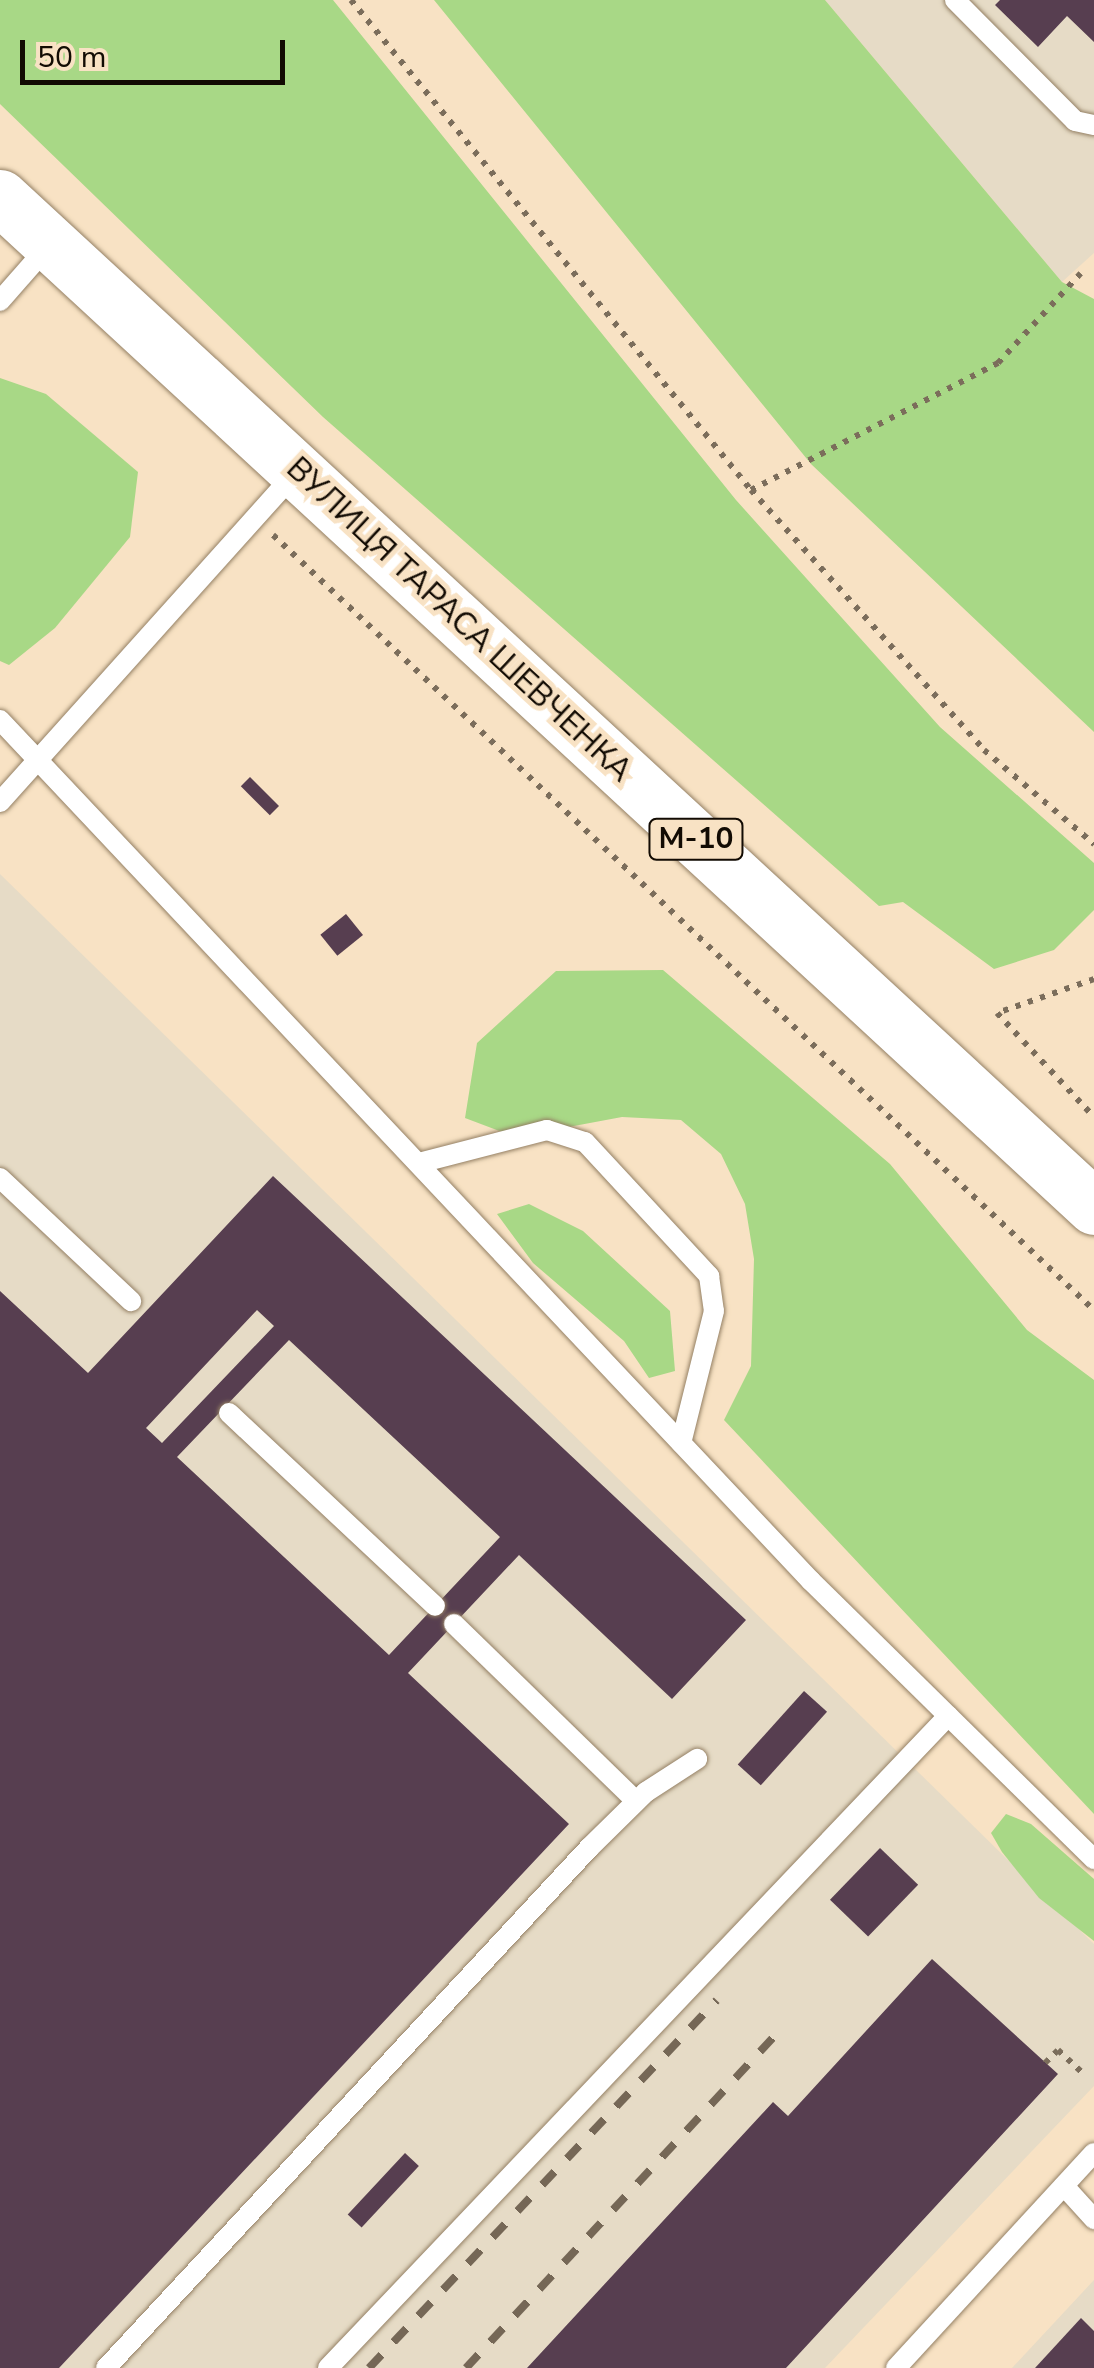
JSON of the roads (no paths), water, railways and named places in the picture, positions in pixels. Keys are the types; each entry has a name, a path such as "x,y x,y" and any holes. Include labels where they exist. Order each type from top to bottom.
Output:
{"main road":[{"name":"ВУЛИЦЯ ТАРАСА ШЕВЧЕНКА","path":"0,197 1094,1208"}],"lane":[{"path":"956,0 1075,121 1094,126"},
{"path":"0,301 50,244"},
{"path":"0,802 297,471"},
{"path":"0,720 681,1444 1094,1860"},
{"path":"419,1163 547,1130 585,1142 709,1276 714,1311 681,1444"},
{"path":"0,1178 130,1301"},
{"path":"229,1413 435,1606"},
{"path":"454,1624 636,1801"},
{"path":"328,2368 948,1716"},
{"path":"106,2368 636,1801 698,1759"},
{"path":"896,2368 1094,2154"},
{"path":"1064,2186 1094,2218"}],"railway":[{"path":"369,2368 717,2000"},
{"path":"466,2368 774,2037"}]}
